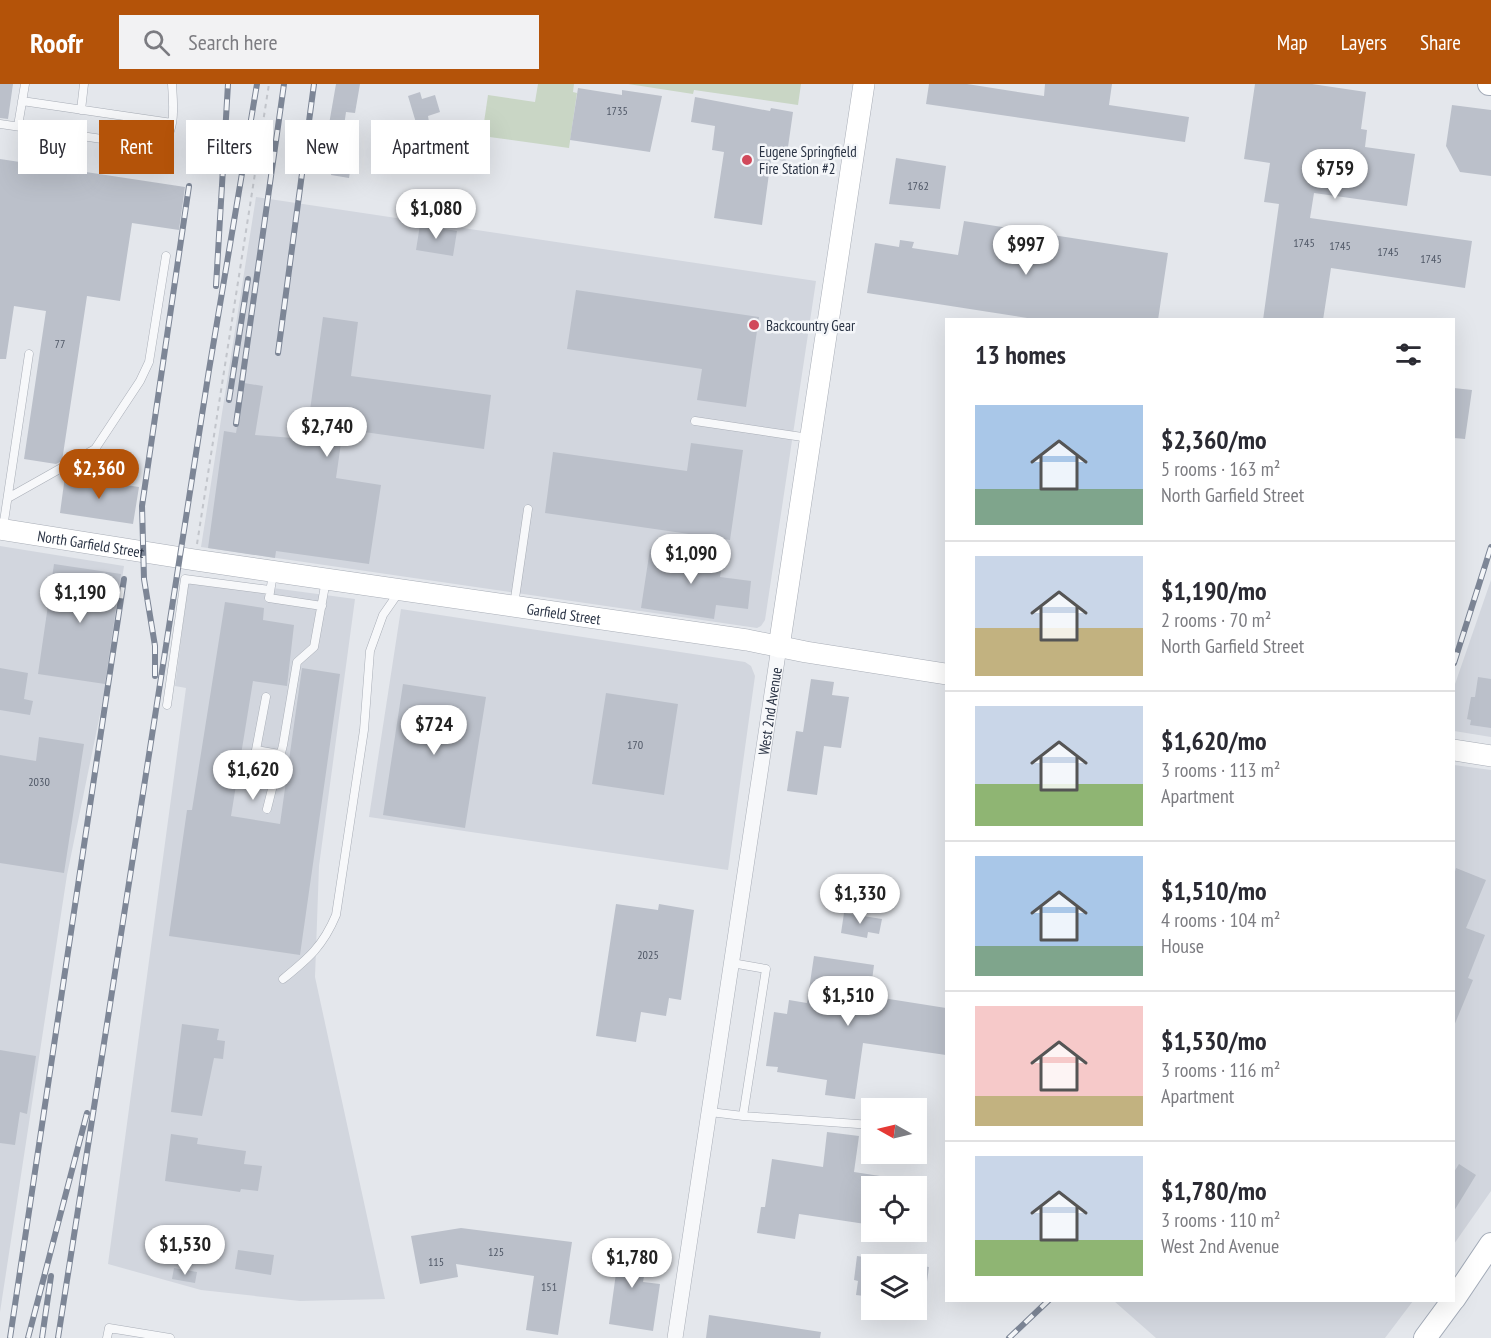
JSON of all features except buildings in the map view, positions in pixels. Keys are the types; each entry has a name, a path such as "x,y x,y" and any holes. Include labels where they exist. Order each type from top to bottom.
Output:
{"main road":[{"path":"1455,1297 1491,1244"},
{"path":"1425,1338 1452,1302"}],"street":[{"name":"West 2nd Avenue","path":"675,1338 864,84"},
{"name":"North Garfield Street","path":"1,529 188,559"},
{"name":"Garfield Street","path":"188,559 272,581 326,579 945,674"},
{"path":"1455,750 1491,756"}],"lane":[{"path":"19,120 25,84"},
{"path":"81,110 84,84"},
{"path":"172,84 172,120"},
{"path":"22,101 151,120"},
{"path":"0,124 18,126"},
{"path":"8,498 95,449 140,381 149,362 166,256"},
{"path":"1,529 8,498 29,354"},
{"path":"695,421 811,438"},
{"path":"514,606 528,509"},
{"path":"167,705 185,579 272,581 269,598 322,606"},
{"path":"267,809 283,745 297,662 314,647 326,579"},
{"path":"283,979 315,952 327,936 336,915 364,730 370,651 383,615 400,591"},
{"path":"266,697 256,750 279,754"},
{"path":"732,963 766,969 743,1116"},
{"path":"710,1112 861,1124"},
{"path":"106,1338 109,1328 170,1338"}],"path":[{"path":"188,559 269,84"}],"shaded area":[{"path":"256,197 816,281 765,620 761,626 757,628 201,547"},
{"path":"0,546 124,566 106,685 67,875 0,1312"},
{"path":"189,577 355,599 319,866 315,977 385,1299 300,1301 201,1290 108,1264 186,688 175,686"},
{"path":"1491,580 1491,737 1455,731 1455,684"},
{"path":"401,609 745,662 751,666 755,676 728,870 369,817"},
{"path":"1455,765 1491,770 1491,1191 1455,1243"},
{"path":"1115,1302 1412,1302 1385,1338 1156,1338"}],"green space":[{"path":"538,84 574,84 573,92 577,93 569,148 490,137 490,120 484,120 488,95 535,102"},
{"path":"628,84 801,84 798,105 694,90 693,94"}],"railway":[{"path":"216,286 228,84"},
{"path":"58,1338 209,370 257,84"},
{"path":"236,424 284,84"},
{"path":"278,353 314,84"},
{"path":"155,676 155,646 144,579 142,506 189,186"},
{"path":"229,400 248,279"},
{"path":"1455,660 1491,547"},
{"path":"10,1338 124,579"},
{"path":"28,1338 87,1113"},
{"path":"42,1338 51,1276"},
{"path":"1009,1338 1047,1302"}],"place":[{"name":"Eugene Springfield Fire Station #2","path":"747,160"},
{"name":"Backcountry Gear","path":"754,325"}]}
